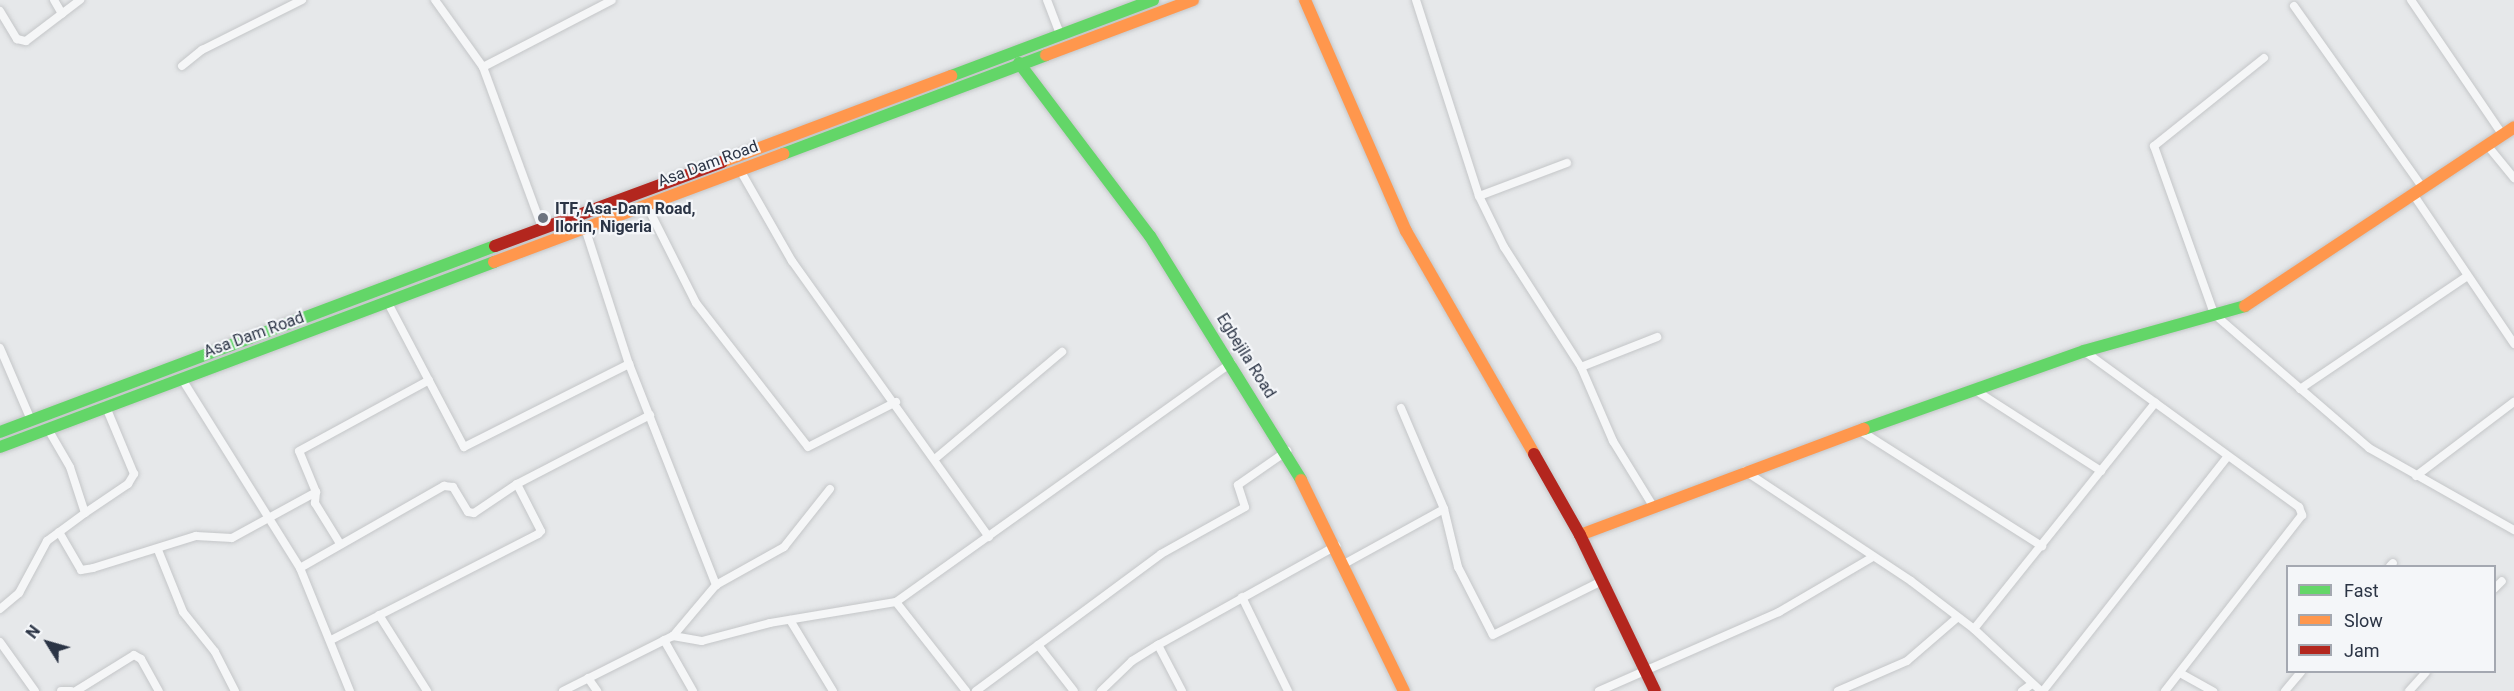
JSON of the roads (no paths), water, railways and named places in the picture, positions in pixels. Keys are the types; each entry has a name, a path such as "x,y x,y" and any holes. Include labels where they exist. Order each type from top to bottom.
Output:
{"street":[{"path":"54,0 62,14"},
{"path":"0,11 22,41 80,0"},
{"path":"182,66 202,50 302,0"},
{"path":"435,0 483,68 542,227"},
{"path":"483,68 612,0"},
{"path":"1047,0 1060,34"},
{"name":"Asa Dam Road","path":"0,432 542,227 1153,0"},
{"name":"Asa Dam Road","path":"0,447 1192,0"},
{"path":"1305,0 1406,231 1580,535 1600,582 1655,691"},
{"path":"1416,0 1479,196 1504,248 1581,367 1613,441 1653,506"},
{"path":"2411,0 2502,134"},
{"path":"2294,6 2418,191 2466,277 2514,344"},
{"path":"2264,58 2154,146 2214,314 2369,448 2513,528"},
{"name":"Egbejila Road","path":"1019,63 1150,236 1287,452 1337,546 1404,691"},
{"path":"1580,535 1745,471 2084,351 2249,305 2514,127"},
{"path":"2487,145 2514,178"},
{"path":"1479,196 1567,164"},
{"path":"740,170 792,261 936,458 989,537"},
{"path":"646,204 696,303 808,447 896,402"},
{"path":"585,228 629,364 716,585"},
{"path":"463,257 466,272"},
{"path":"2300,389 2466,277"},
{"path":"388,303 464,447 629,364"},
{"path":"1581,367 1657,337"},
{"path":"0,348 31,420"},
{"path":"2084,351 2227,457 2299,507 2302,515 2165,691"},
{"path":"936,458 1062,352"},
{"path":"673,636 702,641 790,620 896,602 1231,363"},
{"path":"182,379 300,568 350,691"},
{"path":"339,542 315,503 316,492 299,451 429,380"},
{"path":"1975,390 2102,471"},
{"path":"2416,476 2514,402"},
{"path":"1974,629 2155,403"},
{"path":"0,609 19,593 43,547 59,532 128,484 134,474 105,407"},
{"path":"1401,408 1444,509 1458,567 1493,635 1600,582"},
{"path":"300,568 339,542 444,486 453,487 471,514 517,484 650,414"},
{"path":"48,429 74,475 85,513"},
{"path":"1858,430 2042,546"},
{"path":"976,691 1161,554 1245,507 1238,485 1287,452"},
{"path":"1745,471 1958,617 2042,691 2227,457"},
{"path":"331,640 538,534 541,531 517,484"},
{"path":"563,691 673,636 716,585 784,548 830,489"},
{"path":"59,532 81,570 158,550 196,536 232,538 316,492"},
{"path":"1344,564 1444,509"},
{"path":"1101,691 1132,661 1158,645 1337,546"},
{"path":"158,550 183,612 215,651 235,691"},
{"path":"1599,691 1779,612 1871,558"},
{"path":"2496,587 2502,581"},
{"path":"1242,597 1288,691"},
{"path":"896,602 966,691"},
{"path":"379,615 427,691"},
{"path":"1838,691 1907,661 1958,617"},
{"path":"790,620 833,691"},
{"path":"664,640 693,691"},
{"path":"0,642 35,691"},
{"path":"1038,645 1074,691"},
{"path":"1158,645 1182,691"},
{"path":"76,691 135,655 141,659 159,691"},
{"path":"2180,673 2213,691"},
{"path":"2285,691 2300,673"},
{"path":"2409,691 2425,673"},
{"path":"588,678 597,691"},
{"path":"2022,691 2032,684"},
{"path":"61,691 71,691"}],"place":[{"name":"ITF, Asa-Dam Road, Ilorin, Nigeria","path":"543,218"}]}
